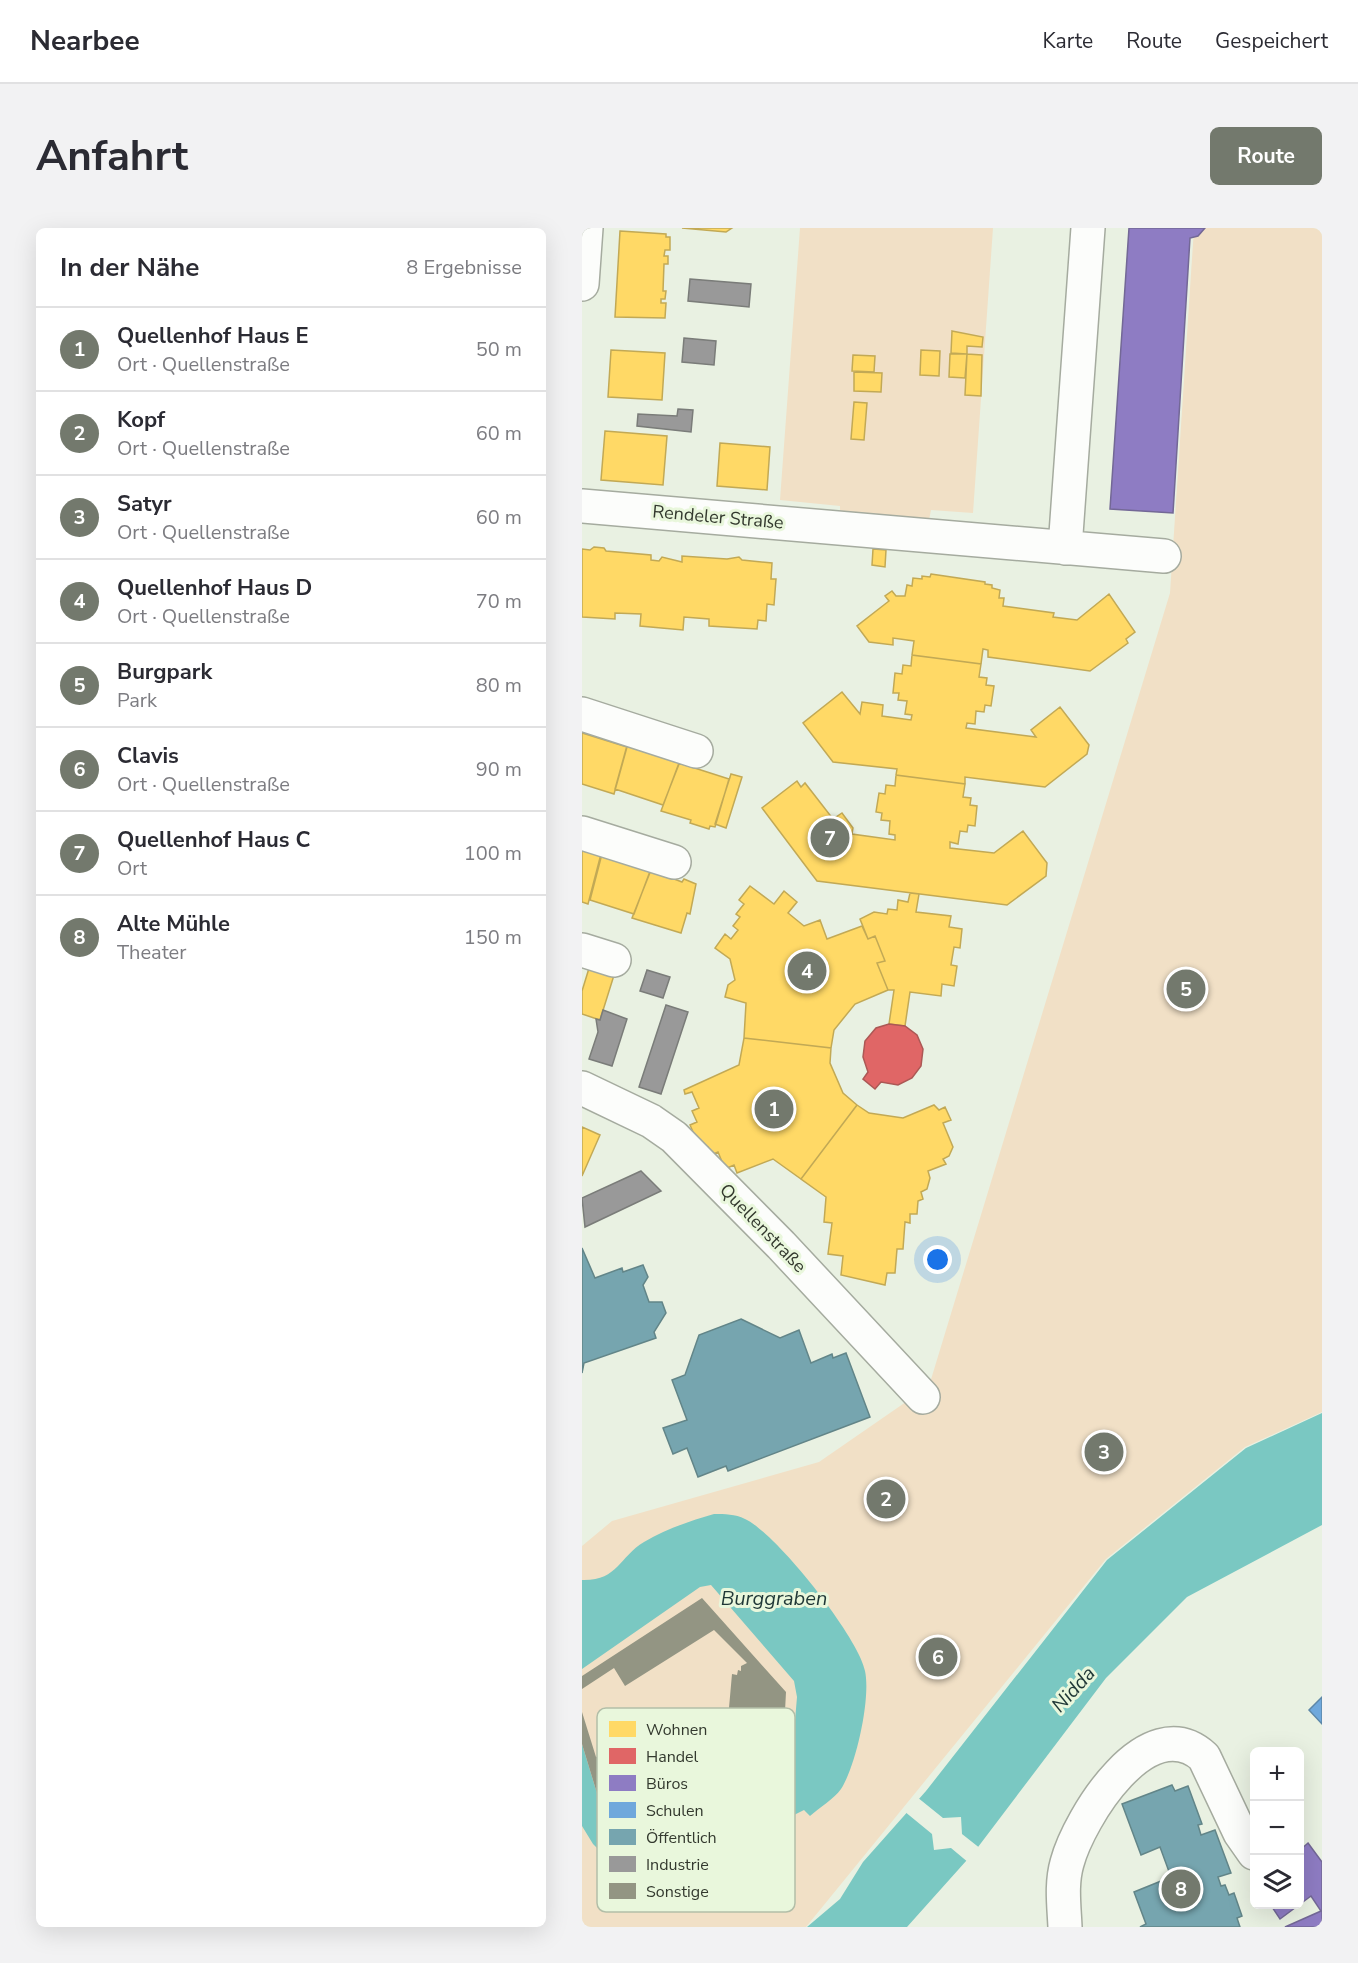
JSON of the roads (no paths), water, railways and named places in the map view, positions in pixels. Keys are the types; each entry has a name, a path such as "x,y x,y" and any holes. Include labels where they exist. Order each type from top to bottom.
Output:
{"street":[{"path":"582,284 586,228"},
{"path":"1065,548 1088,228"},
{"name":"Rendeler Straße","path":"582,506 1164,556"},
{"path":"582,714 696,751"},
{"path":"582,833 674,862"},
{"path":"582,950 614,960"},
{"name":"Quellenstraße","path":"582,1088 651,1121 674,1137 781,1245 923,1397"},
{"path":"1065,1927 1063,1883 1076,1836 1100,1795 1120,1771 1141,1756 1161,1746 1184,1744 1195,1748 1204,1756 1240,1833 1250,1847"}],"water":[{"name":"Nidda","path":"1322,1413 1322,1525 1187,1597 1106,1678 975,1851 907,1927 807,1927 840,1899 863,1862 926,1791 1107,1560 1246,1448"},
{"name":"Burggraben","path":"714,1514 726,1514 745,1519 759,1528 795,1565 833,1612 859,1656 865,1671 866,1698 857,1749 841,1789 810,1816 804,1810 795,1814 797,1697 794,1681 711,1585 700,1587 582,1669 582,1580 603,1577 644,1542 678,1526"},
{"name":"Burggraben","path":"582,1744 597,1793 597,1848 582,1826"}],"place":[{"name":"Quellenhof Haus C","path":"830,838"},
{"name":"Quellenhof Haus D","path":"807,971"},
{"name":"Burgpark","path":"1186,989"},
{"name":"Quellenhof Haus E","path":"774,1109"},
{"name":"Satyr","path":"1104,1452"},
{"name":"Kopf","path":"886,1499"},
{"name":"Clavis","path":"938,1657"},
{"name":"Alte Mühle","path":"1181,1889"}]}
